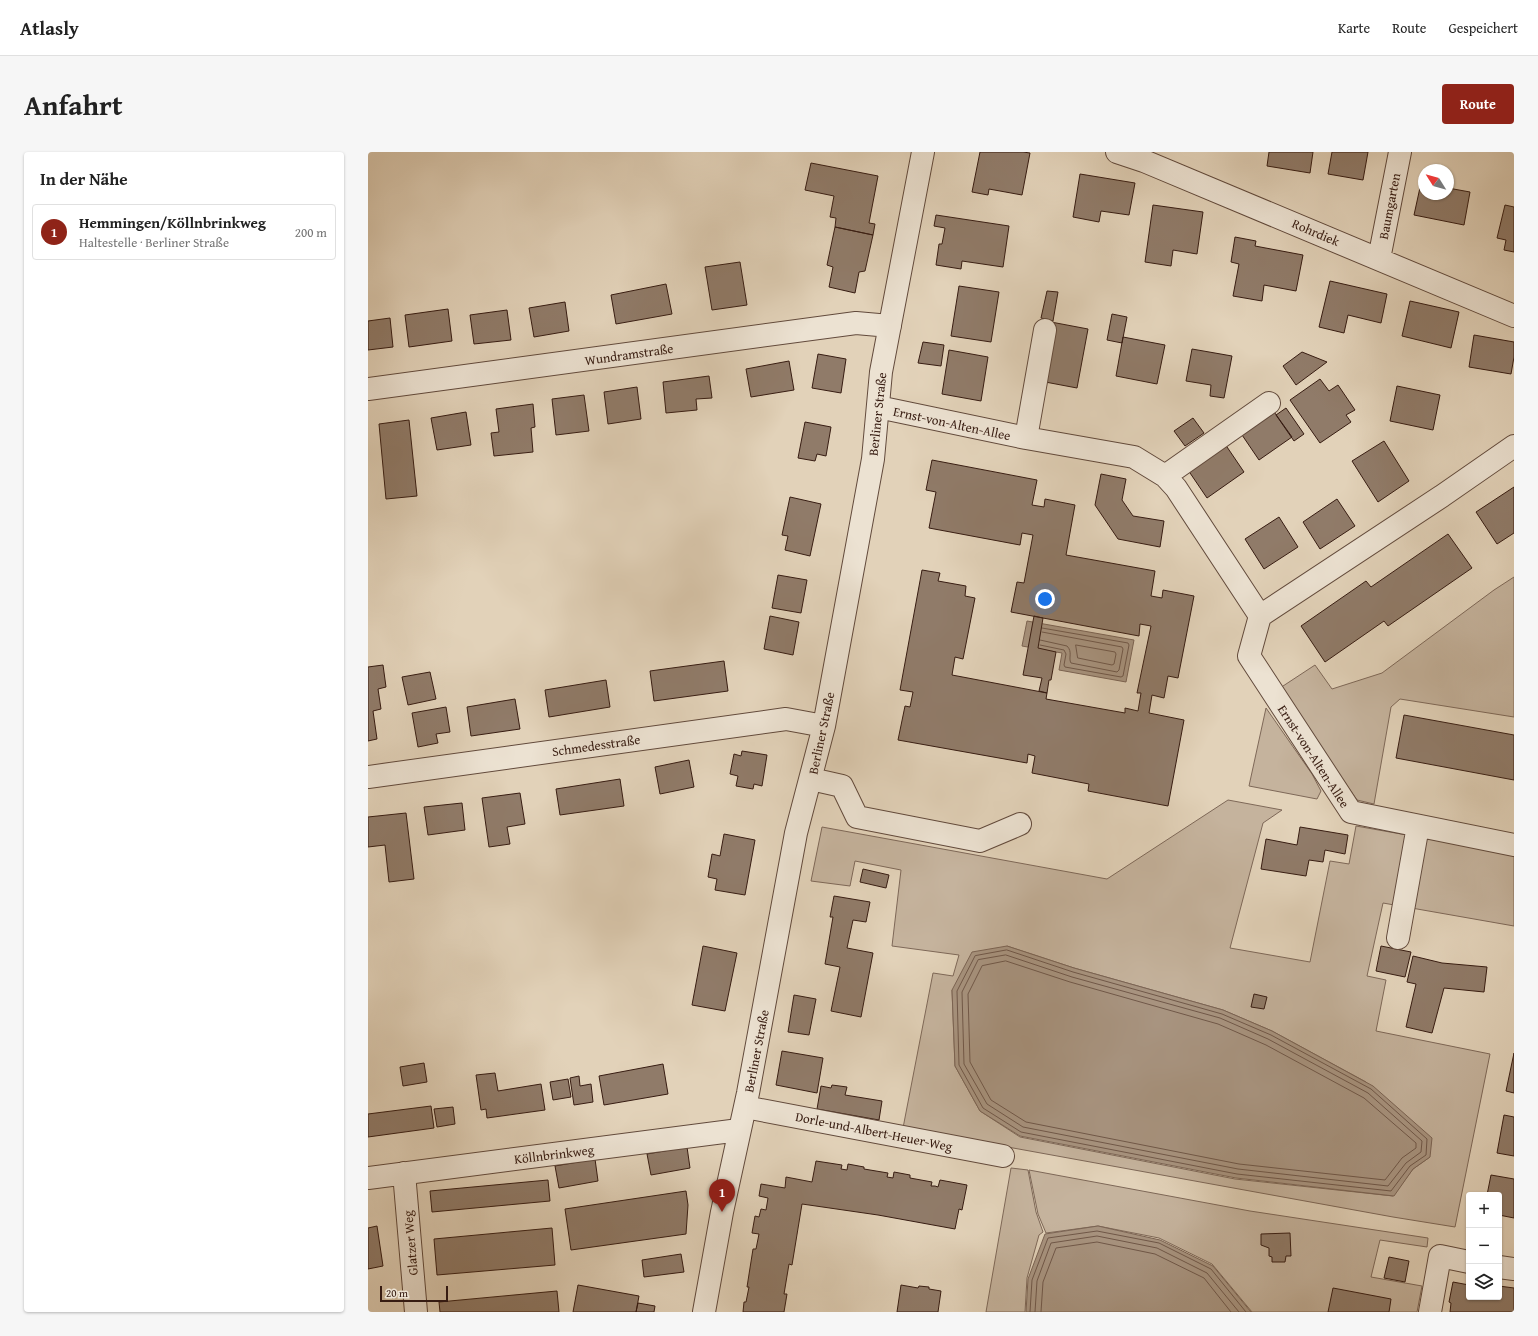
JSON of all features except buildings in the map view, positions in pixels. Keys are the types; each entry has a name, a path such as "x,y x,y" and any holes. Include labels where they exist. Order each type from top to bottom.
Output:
{"street":[{"name":"Berliner Straße","path":"704,1312 722,1212 745,1106 796,834 824,726 873,459 881,372 923,152"},
{"name":"Rohrdiek","path":"1117,152 1144,161 1514,316"},
{"name":"Baumgarten","path":"1379,259 1400,152"},
{"name":"Wundramstraße","path":"368,389 856,323 890,326"},
{"name":"Ernst-von-Alten-Allee","path":"1026,438 1045,330"},
{"path":"1165,476 1269,402"},
{"name":"Ernst-von-Alten-Allee","path":"878,408 1026,438 1134,457 1165,476 1176,488 1260,616 1249,656 1351,812 1514,845"},
{"path":"1260,616 1442,496 1514,446"},
{"name":"Schmedesstraße","path":"368,777 786,719 824,726"},
{"path":"811,779 842,786 856,817 980,841 1020,824"},
{"path":"1398,938 1418,826"},
{"name":"Dorle-und-Albert-Heuer-Weg","path":"745,1106 1003,1156"},
{"name":"Köllnbrinkweg","path":"368,1178 739,1130"},
{"name":"Glatzer Weg","path":"404,1174 416,1312"},
{"path":"1430,1312 1440,1256 1466,1261"},
{"path":"1502,1267 1514,1269"}],"shaded area":[{"path":"1514,577 1514,717 1400,699 1391,707 1374,804 1357,800 1280,688 1315,665 1332,689 1382,673 1494,590"},
{"path":"1266,708 1312,774 1321,791 1317,799 1249,786"},
{"path":"1228,800 1282,810 1263,823 1230,948 1310,962 1330,861 1349,864 1356,826 1514,854 1514,926 1383,903 1367,976 1386,980 1376,1031 1490,1054 1455,1227 903,1128 933,973 953,976 959,955 892,946 901,870 855,861 850,886 811,881 822,827 1107,879","holes":["1007,946 1074,968 1223,1010 1272,1031 1366,1082 1430,1157 1413,1169 1393,1196 1235,1179 1020,1137 980,1111 955,1066 952,990"]},
{"path":"1011,1168 1028,1170 1036,1212 1043,1232 1039,1235 1027,1278 1025,1312 986,1312"},
{"path":"1029,1170 1250,1211 1428,1238 1427,1247 1380,1240 1371,1277 1422,1286 1417,1312 1252,1312 1212,1264 1159,1238 1098,1226 1046,1233 1038,1214"}],"water":[{"path":"1027,621 1134,640 1126,682 1059,670 1062,653 1022,646"},
{"path":"1007,946 1074,968 1223,1010 1272,1031 1373,1086 1432,1138 1430,1157 1413,1169 1394,1196 1236,1178 1020,1136 980,1111 955,1066 952,990 972,952"},
{"path":"1098,1226 1160,1240 1213,1266 1251,1312 1026,1312 1028,1279 1045,1234"}],"place":[{"name":"Hemmingen/Köllnbrinkweg","path":"722,1212"}]}
